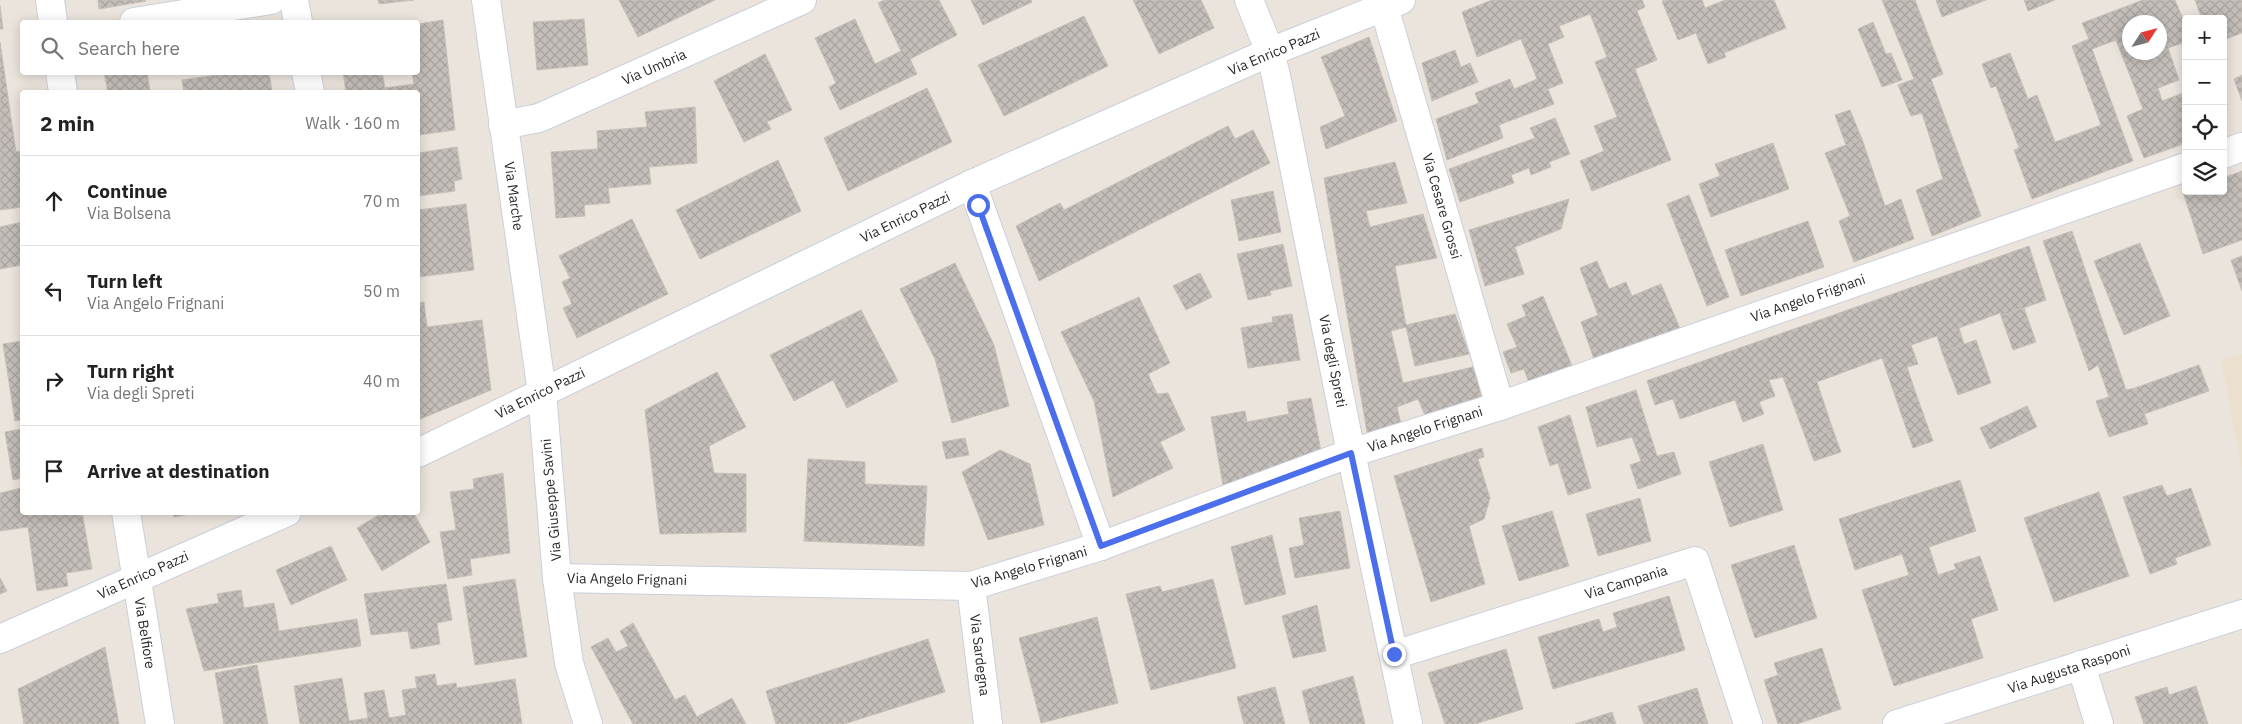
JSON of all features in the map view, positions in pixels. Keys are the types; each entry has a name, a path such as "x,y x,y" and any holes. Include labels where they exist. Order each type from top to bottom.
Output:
{"street":[{"path":"50,0 53,20"},
{"path":"146,20 270,0"},
{"path":"294,0 298,20"},
{"name":"Via Marche","path":"486,0 542,392"},
{"name":"Via Umbria","path":"504,125 539,118 802,0"},
{"name":"Via degli Spreti","path":"1249,0 1270,52 1408,724"},
{"name":"Via Enrico Pazzi","path":"420,452 972,184 1270,52 1392,3"},
{"name":"Via Cesare Grossi","path":"1392,3 1500,406"},
{"path":"60,75 63,90"},
{"path":"307,75 310,90"},
{"path":"2227,153 2242,147"},
{"name":"Via Angelo Frignani","path":"557,578 971,586 1101,546 1351,453 1500,406 2182,168"},
{"path":"972,184 1101,546"},
{"name":"Via Giuseppe Savini","path":"542,392 557,578 569,663 588,724"},
{"name":"Via Belfiore","path":"126,515 160,724"},
{"name":"Via Enrico Pazzi","path":"0,639 280,515"},
{"name":"Via Campania","path":"1394,654 1695,561 1748,724"},
{"name":"Via Sardegna","path":"971,586 988,724"},
{"name":"Via Augusta Rasponi","path":"1897,724 2242,614"},
{"path":"2081,665 2099,724"}],"shaded area":[{"path":"2242,354 2242,469 2221,361"}],"building":[{"path":"98,0 145,0 146,1 99,9"},
{"path":"378,0 414,0 379,4"},
{"path":"619,0 715,0 638,37"},
{"path":"884,0 939,0 957,35 910,59 917,74 840,110 829,87 836,83 815,38 855,19 875,64 901,51 878,3"},
{"path":"971,0 1031,0 1032,2 983,25"},
{"path":"1133,0 1201,0 1214,28 1159,54"},
{"path":"1492,0 1642,0 1645,7 1637,11 1657,60 1635,69 1671,160 1592,191 1580,161 1604,151 1594,126 1617,117 1595,62 1607,57 1590,14 1559,26 1564,37 1548,44 1563,83 1548,89 1554,104 1499,125 1503,138 1447,160 1436,119 1479,103 1475,93 1510,79 1514,89 1537,79 1521,39 1477,57 1462,12"},
{"path":"1702,0 1705,8 1725,0 1774,0 1786,28 1724,53 1726,57 1708,64 1696,33 1678,40 1662,1"},
{"path":"1882,0 1915,0 1943,74 1931,79 1981,216 1932,236 1916,190 1943,179 1922,113 1911,116 1898,85 1914,79"},
{"path":"1936,0 1986,0 1942,17"},
{"path":"2024,0 2055,0 2028,11"},
{"path":"2143,0 2175,0 2182,17 2182,43 2168,48 2179,80 2158,88 2162,101 2182,94 2182,144 2144,158 2127,116 2143,109 2124,60 2167,60 2167,15 2122,15 2122,55 2116,40 2092,49 2133,161 2032,199 2014,150 2019,148 1996,86 1991,88 1982,64 2010,53 2028,99 2037,95 2055,142 2101,125 2072,46 2089,39 2082,23"},
{"path":"2195,0 2242,0 2242,33 2227,39 2227,15 2201,15"},
{"path":"0,6 3,29 0,29"},
{"path":"1084,16 1108,66 1004,116 978,65"},
{"path":"584,19 588,65 537,70 533,22"},
{"path":"443,20 455,130 420,135 420,90 346,90 343,75 383,75 385,88 414,84 412,75 420,75 420,24"},
{"path":"1873,22 1886,54 1891,53 1902,80 1882,87 1858,29"},
{"path":"1369,37 1397,121 1326,149 1320,127 1345,116 1321,57"},
{"path":"0,42 16,152 20,151 20,207 0,210"},
{"path":"1455,50 1461,67 1470,63 1478,82 1432,101 1422,63"},
{"path":"765,54 792,110 767,122 771,129 744,142 714,81"},
{"path":"105,75 147,75 150,90 108,90"},
{"path":"217,75 269,75 272,90 184,90 182,80"},
{"path":"2242,75 2242,101 2234,79"},
{"path":"927,88 952,142 848,191 824,138"},
{"path":"695,107 697,163 649,167 651,184 608,188 610,203 584,205 585,216 556,218 551,152 598,149 597,131 647,127 645,112"},
{"path":"1850,110 1862,139 1846,145 1835,115"},
{"path":"1555,118 1570,154 1549,162 1551,167 1531,175 1529,168 1511,175 1514,183 1460,202 1449,169 1535,138 1530,128"},
{"path":"1228,126 1235,139 1253,130 1270,163 1039,281 1016,226 1060,203 1064,210"},
{"path":"1862,139 1885,206 1901,199 1914,239 1854,262 1839,221 1850,216 1825,153"},
{"path":"1773,143 1789,189 1711,217 1699,184 1720,176 1715,164"},
{"path":"457,147 462,179 454,181 455,191 420,196 420,153"},
{"path":"778,160 801,211 700,259 676,210"},
{"path":"1395,162 1407,203 1366,211 1370,227 1423,214 1437,258 1395,266 1406,325 1455,314 1469,354 1415,366 1406,327 1391,331 1403,383 1473,367 1484,403 1427,420 1418,399 1397,407 1402,428 1368,438 1324,178"},
{"path":"2242,171 2242,240 2203,254 2184,195 2227,195 2227,177"},
{"path":"1273,191 1281,232 1239,241 1231,200"},
{"path":"1689,195 1729,297 1707,306 1667,204"},
{"path":"1569,199 1561,229 1515,247 1524,274 1485,286 1469,230"},
{"path":"466,204 474,270 420,277 420,210"},
{"path":"632,219 668,294 577,338 563,308 572,304 562,282 570,278 559,256"},
{"path":"1808,221 1824,267 1741,296 1725,250"},
{"path":"20,222 20,265 0,269 0,227"},
{"path":"2072,231 2126,390 2135,388 2148,424 2109,437 2096,401 2109,397 2098,365 2089,371 2043,241"},
{"path":"2140,243 2170,316 2124,335 2094,261"},
{"path":"1283,244 1292,286 1270,291 1271,295 1248,300 1237,254"},
{"path":"2029,246 2046,300 2001,316 2000,313 1959,328 1964,344 1942,352 1937,336 1911,345 1918,364 1907,367 1914,388 1895,396 1882,358 1817,382 1833,430 1806,439 1783,377 1769,380 1775,396 1759,402 1764,414 1743,422 1735,400 1680,419 1673,399 1655,405 1647,381 1649,380"},
{"path":"2242,256 2242,291 2231,260"},
{"path":"1597,261 1609,289 1626,282 1632,296 1661,284 1681,331 1594,359 1581,322 1598,315 1580,268"},
{"path":"955,263 994,345 1009,406 952,423 935,359 900,289"},
{"path":"1200,273 1212,297 1186,310 1173,286"},
{"path":"1543,296 1575,373 1531,388 1524,369 1511,373 1503,352 1517,347 1507,324 1526,316 1522,305"},
{"path":"1139,297 1170,363 1148,374 1157,394 1168,393 1185,430 1160,442 1173,468 1113,497 1094,401 1061,332"},
{"path":"424,302 427,327 482,320 491,390 420,419 420,303"},
{"path":"2024,308 2036,342 2013,350 2001,316"},
{"path":"861,310 898,381 847,408 833,380 794,401 770,355"},
{"path":"1292,314 1300,360 1248,368 1241,328 1273,322 1272,317"},
{"path":"1976,340 1991,383 1958,395 1942,352"},
{"path":"20,341 20,420 15,421 3,344"},
{"path":"2199,365 2209,391 2144,414 2135,388"},
{"path":"717,372 746,427 709,446 714,473 746,474 746,532 660,534 645,410"},
{"path":"1914,388 1933,441 1913,448 1895,396"},
{"path":"1636,390 1657,456 1674,452 1681,474 1638,489 1630,465 1641,461 1632,437 1597,447 1586,407"},
{"path":"1311,398 1323,462 1223,485 1211,417 1245,411 1247,422 1289,414 1287,402"},
{"path":"2027,406 2037,427 1990,449 1980,428"},
{"path":"1570,415 1591,488 1568,495 1558,463 1550,466 1538,427"},
{"path":"20,429 20,478 13,480 5,432"},
{"path":"1833,430 1841,452 1814,461 1806,439"},
{"path":"965,438 969,455 946,459 942,442"},
{"path":"1763,444 1783,510 1730,527 1709,462"},
{"path":"1482,448 1484,457 1478,459 1490,498 1484,519 1469,526 1485,584 1431,602 1394,476"},
{"path":"1000,450 1030,464 1044,525 988,540 962,472"},
{"path":"808,459 865,462 865,484 927,486 924,546 804,541"},
{"path":"503,473 510,553 470,559 472,575 448,579 440,532 456,530 450,492 474,489 473,479"},
{"path":"1960,480 1976,531 1929,547 1938,575 1956,569 1954,564 1980,556 1998,610 1971,619 1983,658 1894,686 1862,590 1909,575 1902,554 1855,570 1839,519"},
{"path":"2162,485 2167,496 2191,488 2211,545 2175,558 2177,564 2150,574 2123,497"},
{"path":"20,488 20,515 83,515 92,569 66,573 68,586 37,591 28,527 0,531 0,493"},
{"path":"2099,492 2129,576 2054,602 2024,518"},
{"path":"1640,498 1651,541 1598,556 1586,514"},
{"path":"1340,511 1350,568 1295,578 1289,548 1304,545 1299,518"},
{"path":"1552,511 1569,566 1519,581 1502,526"},
{"path":"379,515 415,515 430,542 382,571 357,528"},
{"path":"1272,535 1286,594 1245,605 1231,547"},
{"path":"1794,545 1817,618 1755,638 1731,565"},
{"path":"331,546 347,580 291,605 276,570"},
{"path":"0,578 7,591 0,594"},
{"path":"515,579 527,657 475,665 463,587"},
{"path":"1213,579 1236,668 1151,690 1126,594 1160,586 1162,592"},
{"path":"446,584 452,620 437,623 440,644 411,649 408,631 371,635 364,594"},
{"path":"241,590 244,608 274,603 279,631 357,619 361,646 204,671 186,609 219,603 217,594"},
{"path":"1669,596 1685,650 1553,689 1538,637 1599,619 1603,632 1617,627 1613,613"},
{"path":"1317,605 1326,651 1293,658 1282,616"},
{"path":"1097,617 1118,703 1041,723 1019,638"},
{"path":"633,623 675,700 685,695 697,717 732,698 746,724 633,724 591,647 608,638 616,652 628,646 620,631"},
{"path":"928,639 945,692 844,724 776,724 766,691"},
{"path":"105,647 119,724 24,724 18,689"},
{"path":"1822,648 1841,709 1797,724 1778,724 1764,680 1778,675 1774,663"},
{"path":"1506,649 1523,709 1475,724 1445,724 1428,673"},
{"path":"257,665 268,724 224,724 215,673"},
{"path":"435,674 437,686 456,683 457,688 515,679 522,724 300,724 294,686 342,678 349,721 368,718 364,693 384,690 389,718 406,715 402,690 417,688 415,677"},
{"path":"1353,676 1365,724 1310,724 1302,691"},
{"path":"2196,686 2208,724 2144,724 2135,697 2167,687 2169,695"},
{"path":"1275,687 1285,724 1244,724 1237,697"},
{"path":"1697,688 1708,724 1644,724 1638,706"},
{"path":"1612,712 1616,724 1575,724"}],"route":[{"path":"978,205 1101,546 1351,453 1394,654"}]}
